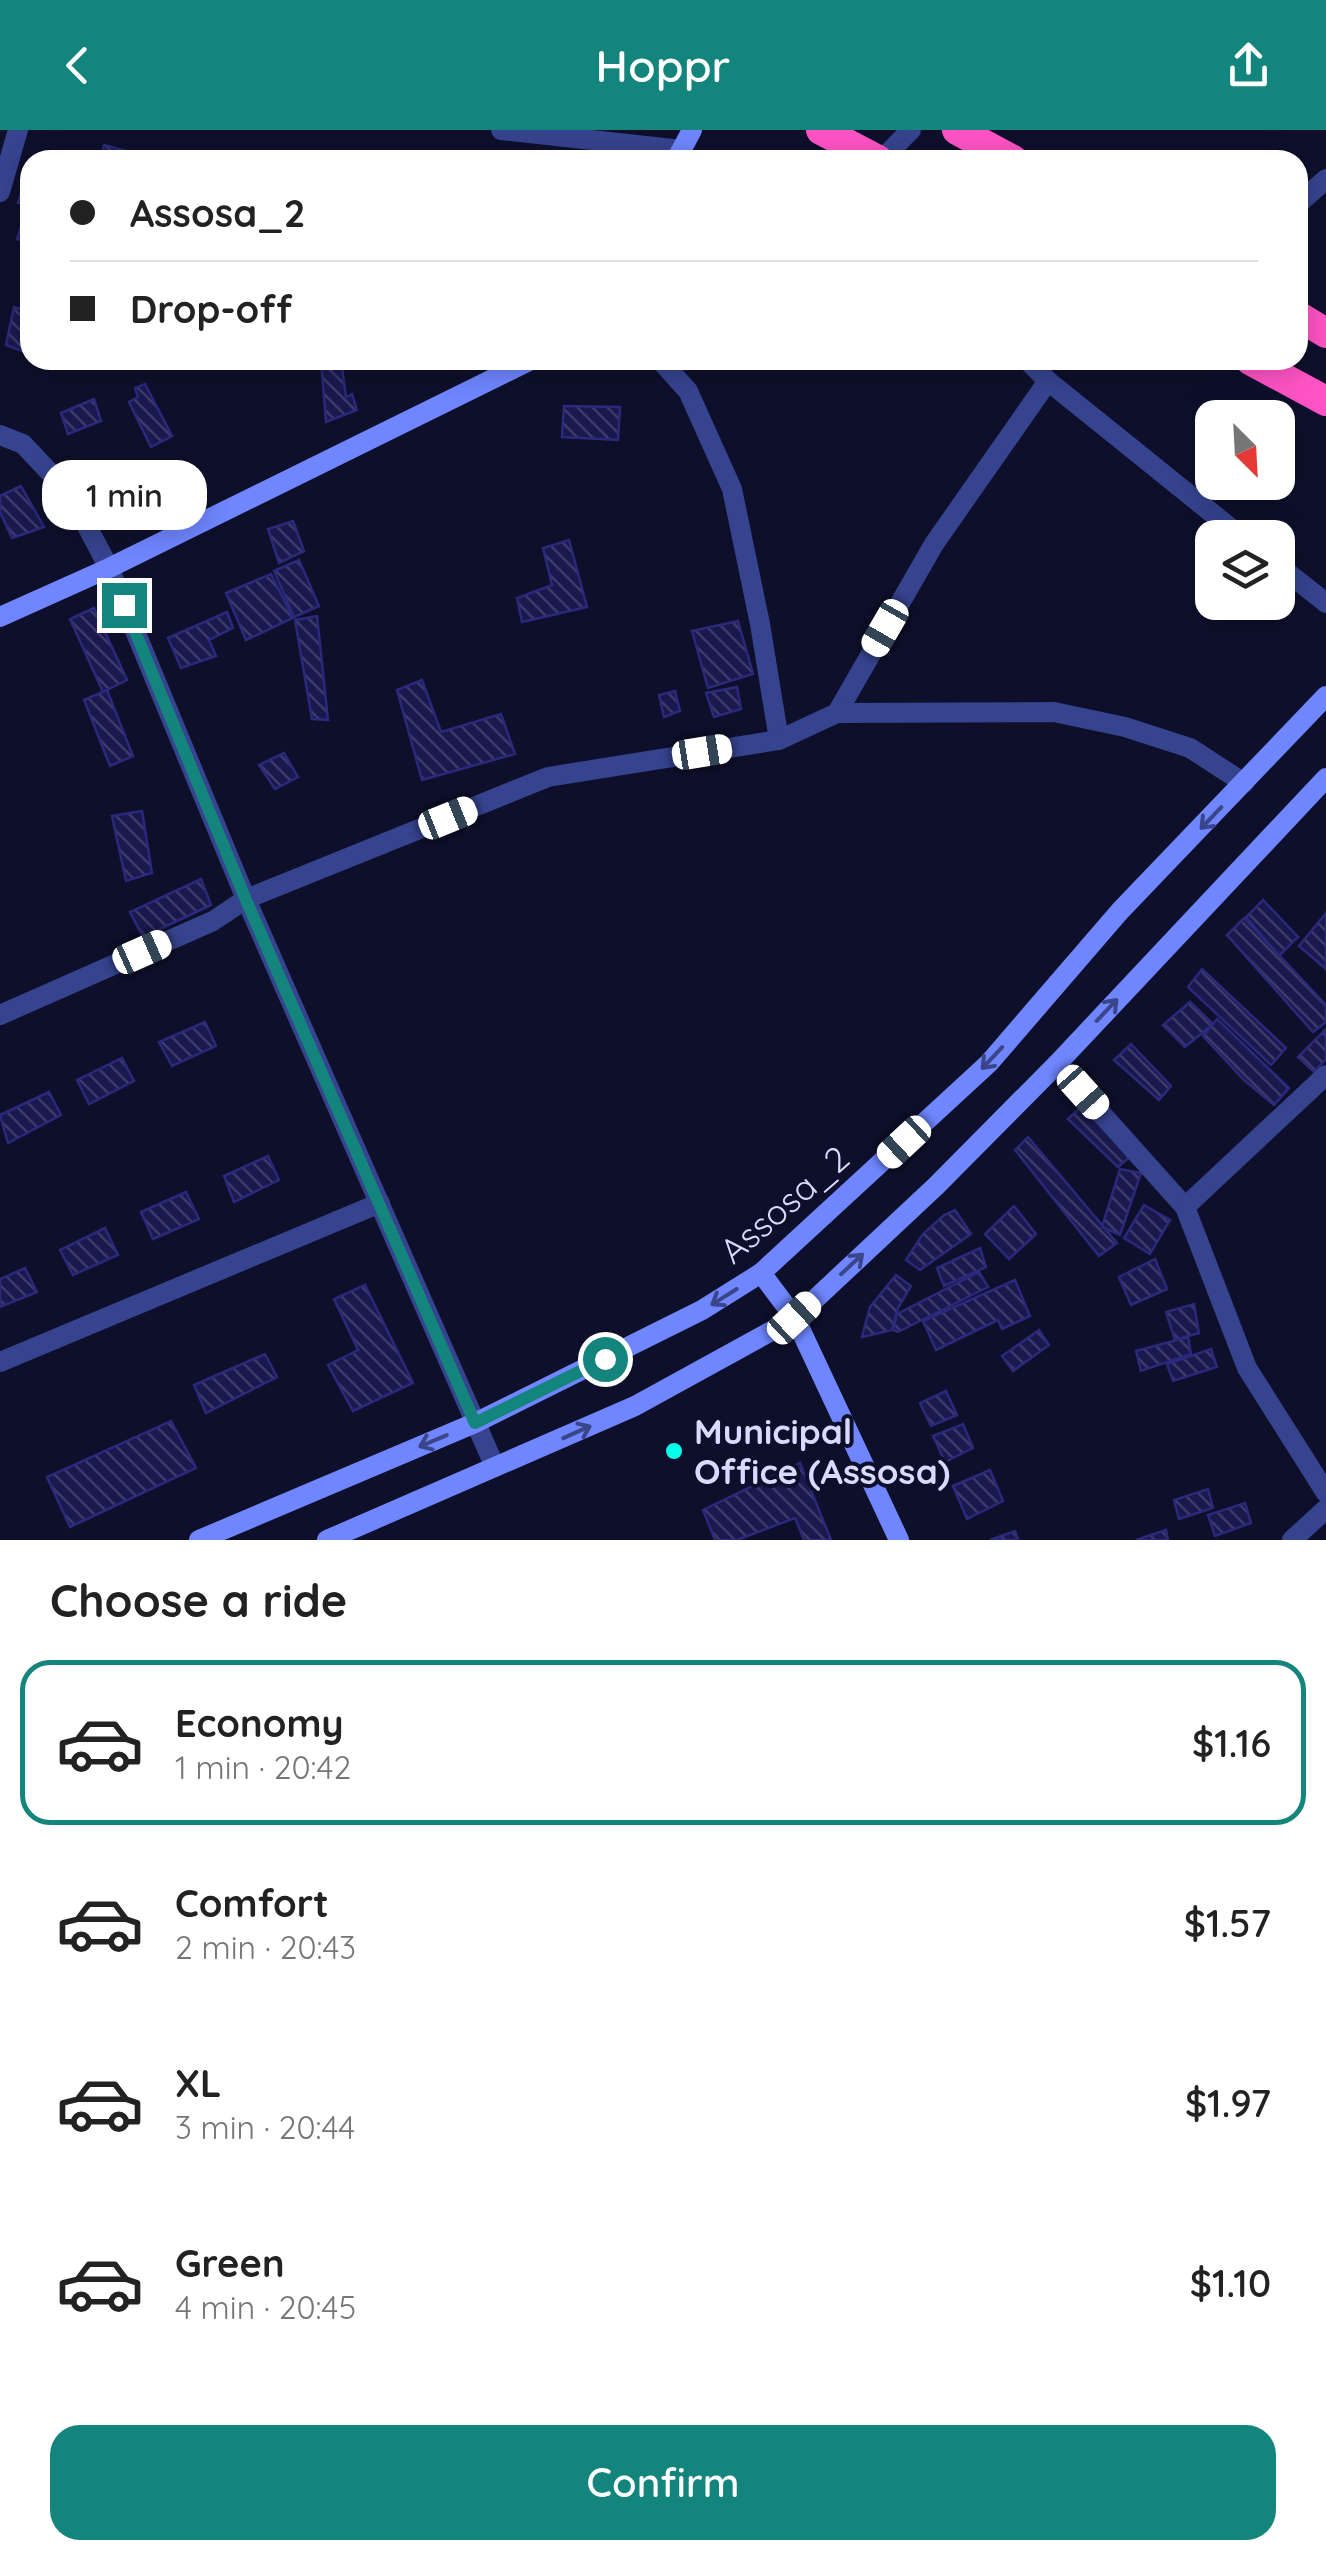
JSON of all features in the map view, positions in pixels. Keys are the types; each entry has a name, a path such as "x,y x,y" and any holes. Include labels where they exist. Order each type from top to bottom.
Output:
{"highway":[{"path":"821,130 860,150"},
{"path":"957,130 994,150"},
{"path":"1269,370 1326,401"}],"street":[{"path":"0,192 18,130"},
{"path":"501,130 643,150"},
{"path":"890,150 911,130"},
{"path":"0,617 109,568 511,370"},
{"path":"669,370 688,391 732,489 780,740"},
{"path":"1037,370 1222,520"},
{"path":"838,713 934,544 1048,381"},
{"path":"0,435 23,444 70,494 109,568 246,900 495,1468"},
{"path":"1295,578 1326,603"},
{"name":"Assosa_2","path":"199,1540 475,1423 702,1310 761,1273 989,1063 1120,911 1326,696"},
{"path":"0,1015 212,921 246,900 548,777 780,740 838,713 1054,712 1124,726 1190,748 1244,783"},
{"path":"327,1540 635,1406 794,1318 936,1186 1057,1064 1326,778"},
{"path":"1057,1064 1185,1207 1247,1368 1326,1493"},
{"path":"1185,1207 1326,1075"},
{"path":"0,1362 380,1203"},
{"path":"761,1273 794,1318 899,1540"},
{"path":"1292,1540 1326,1509"}],"building":[{"path":"14,307 20,309 20,350 6,345"},
{"path":"322,370 342,370 346,397 352,394 357,410 326,422"},
{"path":"145,384 172,436 151,447 129,402 138,397 135,388"},
{"path":"94,399 101,421 68,434 61,413"},
{"path":"564,406 620,407 618,440 562,437"},
{"path":"126,483 135,504 109,514 98,496"},
{"path":"21,486 44,527 12,538 0,512 0,496"},
{"path":"293,521 304,551 279,563 268,529"},
{"path":"569,540 587,607 522,622 517,598 552,585 543,548"},
{"path":"299,560 319,606 294,617 274,571"},
{"path":"271,574 293,618 246,640 226,593"},
{"path":"94,608 127,680 103,692 70,619"},
{"path":"227,612 233,628 209,640 216,656 181,668 168,638"},
{"path":"317,616 328,720 312,719 295,620"},
{"path":"738,621 753,674 708,688 692,631"},
{"path":"422,680 441,732 501,714 515,754 422,780 397,690"},
{"path":"737,687 741,709 714,717 706,693"},
{"path":"107,690 133,756 110,766 84,700"},
{"path":"675,691 680,711 664,717 659,695"},
{"path":"284,753 298,777 275,789 259,765"},
{"path":"142,811 152,873 126,881 112,816"},
{"path":"201,879 211,905 143,937 130,912"},
{"path":"1263,900 1298,937 1279,956 1246,917"},
{"path":"1326,913 1326,969 1299,946"},
{"path":"1244,918 1326,1005 1326,1022 1313,1032 1227,935"},
{"path":"1202,969 1286,1048 1271,1065 1188,987"},
{"path":"1190,1002 1213,1024 1185,1047 1163,1025"},
{"path":"1217,1019 1289,1088 1274,1105 1203,1036"},
{"path":"205,1022 216,1046 172,1066 159,1042"},
{"path":"1326,1029 1326,1059 1314,1072 1298,1057"},
{"path":"1131,1044 1171,1086 1159,1100 1114,1060"},
{"path":"122,1058 134,1081 89,1104 77,1080"},
{"path":"49,1092 61,1115 8,1143 0,1115"},
{"path":"1084,1104 1131,1156 1118,1167 1068,1119"},
{"path":"1028,1137 1117,1243 1099,1256 1015,1150"},
{"path":"268,1156 279,1180 234,1202 224,1176"},
{"path":"1120,1169 1141,1173 1120,1235 1102,1227"},
{"path":"186,1192 199,1219 153,1239 141,1212"},
{"path":"1144,1205 1170,1220 1150,1254 1124,1238"},
{"path":"1014,1206 1036,1234 1009,1259 985,1234"},
{"path":"955,1210 971,1234 920,1270 906,1260 923,1234"},
{"path":"105,1228 118,1255 73,1275 60,1250"},
{"path":"980,1248 986,1267 944,1286 937,1268"},
{"path":"1155,1259 1167,1289 1131,1305 1119,1277"},
{"path":"25,1268 37,1292 0,1307 0,1279"},
{"path":"979,1272 988,1287 898,1332 893,1330 897,1314"},
{"path":"896,1275 911,1286 898,1308 892,1330 862,1337 870,1307"},
{"path":"1015,1280 1030,1316 1002,1329 998,1320 936,1350 923,1321"},
{"path":"365,1285 413,1383 353,1411 328,1365 358,1350 334,1299"},
{"path":"1194,1304 1199,1333 1175,1340 1166,1312"},
{"path":"1039,1330 1049,1345 1013,1371 1002,1356"},
{"path":"1188,1337 1191,1354 1141,1371 1136,1351"},
{"path":"1211,1349 1217,1367 1173,1381 1167,1364"},
{"path":"265,1354 277,1377 206,1413 194,1385"},
{"path":"946,1391 957,1415 931,1426 920,1403"},
{"path":"171,1421 196,1468 70,1527 47,1477"},
{"path":"963,1424 973,1448 945,1462 933,1436"},
{"path":"800,1463 831,1540 804,1540 795,1518 737,1540 715,1540 703,1510"},
{"path":"990,1470 1003,1501 967,1519 953,1486"},
{"path":"1208,1489 1213,1508 1179,1519 1174,1500"},
{"path":"1245,1503 1251,1523 1215,1536 1208,1515"},
{"path":"1166,1530 1168,1540 1136,1540"},
{"path":"1015,1531 1018,1540 990,1540"}],"place":[{"name":"Municipal Office (Assosa)","path":"674,1451"}],"route":[{"path":"124,605 246,900 475,1423 605,1359"}]}
